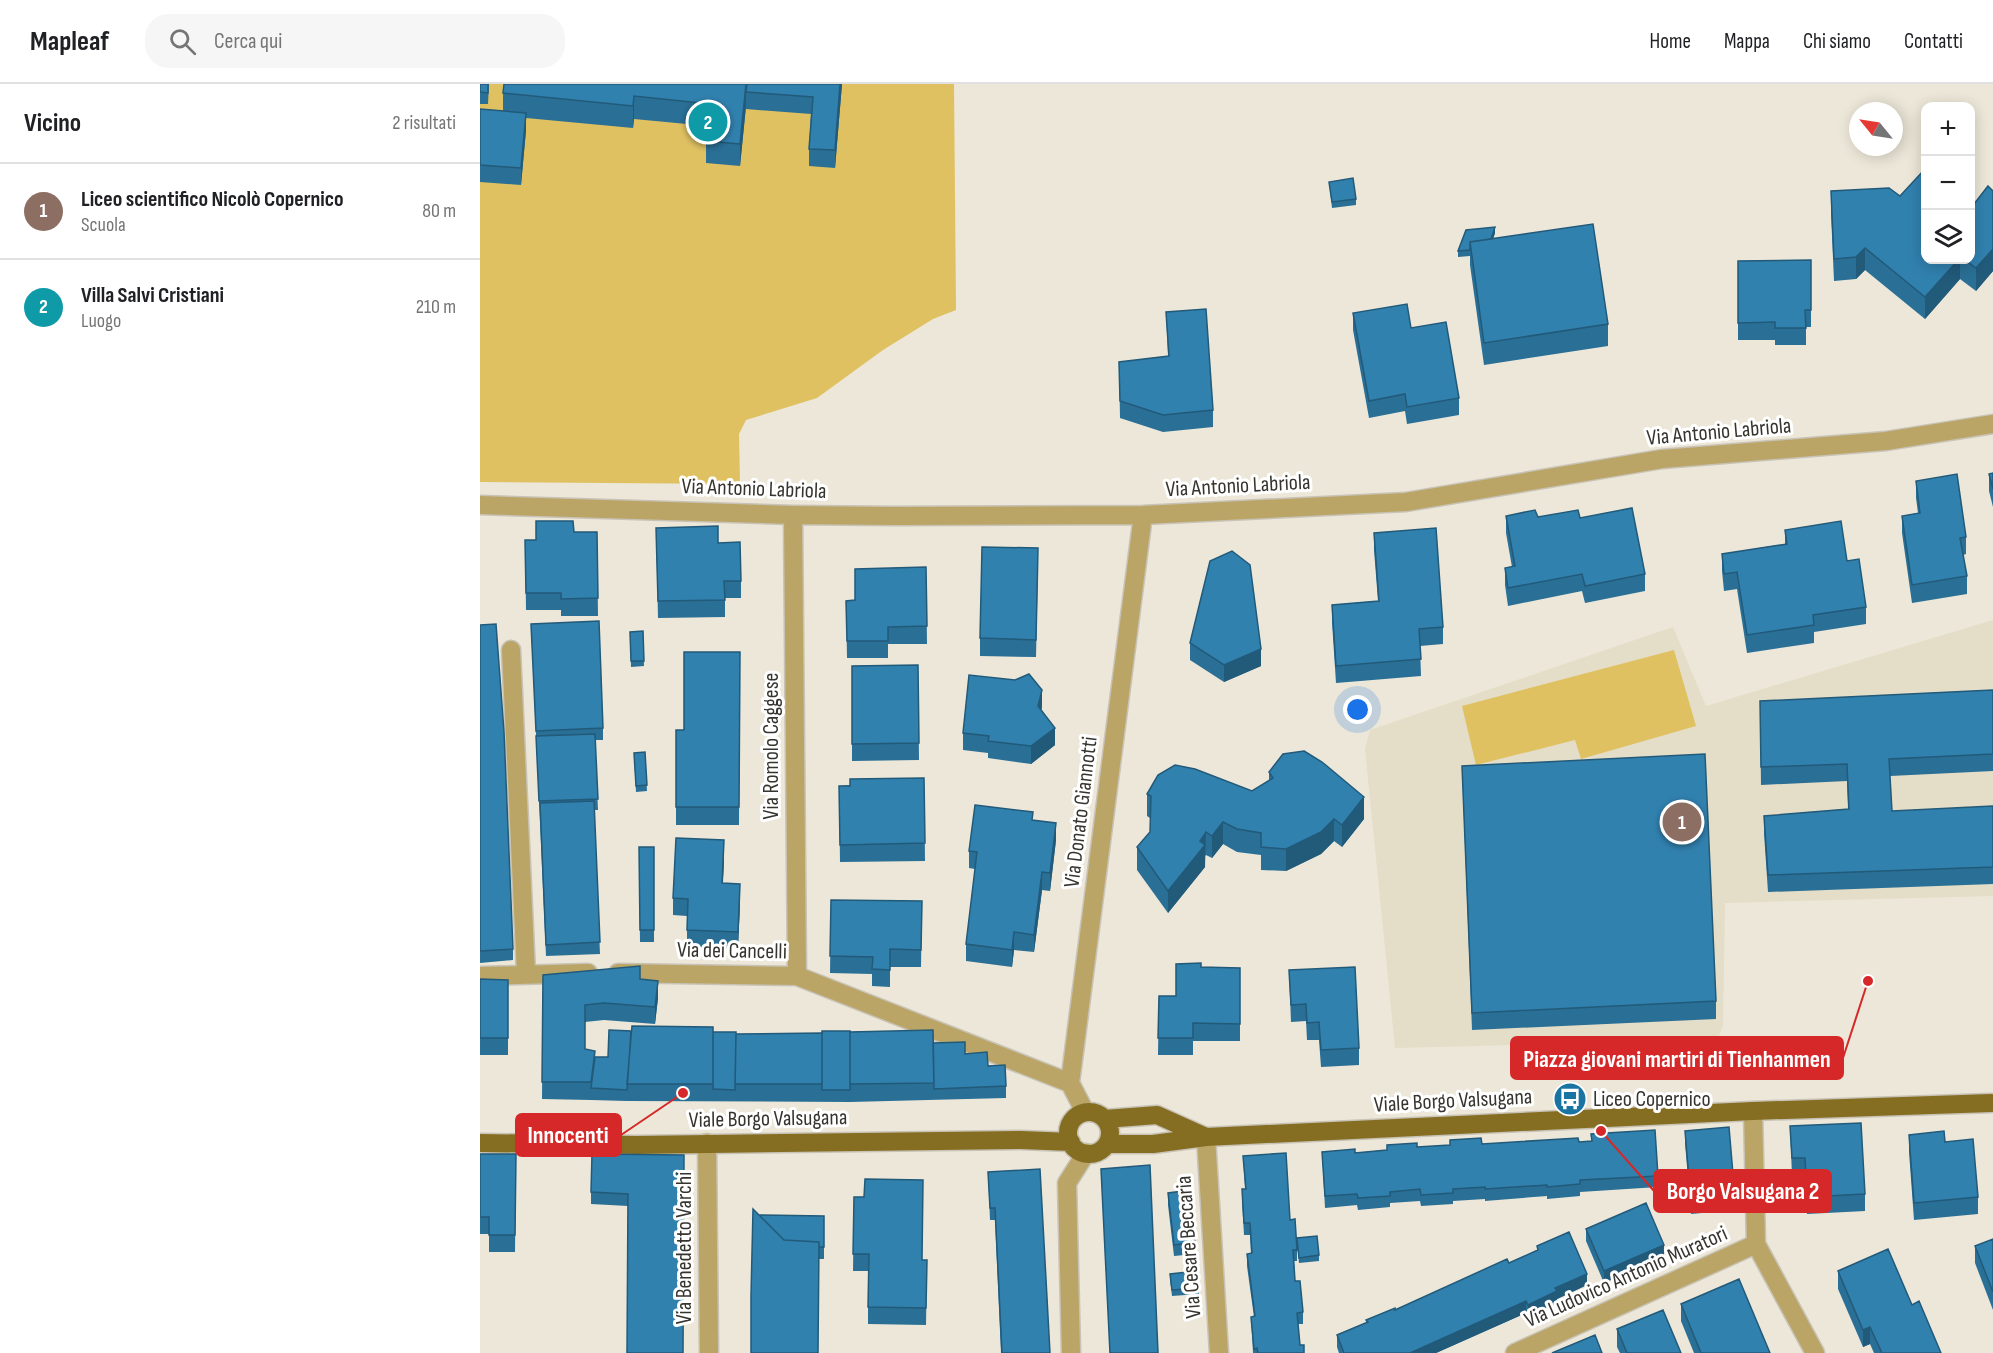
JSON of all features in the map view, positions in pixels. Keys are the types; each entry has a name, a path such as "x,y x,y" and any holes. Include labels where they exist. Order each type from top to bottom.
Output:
{"main road":[{"name":"Viale Borgo Valsugana","path":"1086,1153 1098,1152 1107,1144 1153,1144 1206,1137 1992,1100"},
{"name":"Viale Borgo Valsugana","path":"1085,1112 1096,1113 1105,1119 1157,1115 1206,1137"},
{"path":"1085,1112 1074,1118 1070,1135 1074,1147 1086,1153"},
{"path":"1105,1119 1110,1131 1107,1144"},
{"name":"Viale Borgo Valsugana","path":"480,1143 636,1145 1021,1140 1070,1135"}],"street":[{"name":"Via Antonio Labriola","path":"480,505 793,515 1143,515 1406,502 1662,459 1874,442 1993,424"},
{"name":"Via Romolo Caggese","path":"793,515 797,976"},
{"name":"Via Donato Giannotti","path":"1070,1083 1143,515"},
{"path":"511,650 526,973"},
{"name":"Via dei Cancelli","path":"480,976 526,973 640,973 797,976 1070,1083"},
{"path":"1070,1083 1085,1112"},
{"name":"Via Ludovico Antonio Muratori","path":"1753,1111 1756,1244 1815,1353"},
{"name":"Via Cesare Beccaria","path":"1206,1137 1220,1353"},
{"name":"Via Benedetto Varchi","path":"707,1143 709,1353"},
{"path":"1071,1353 1067,1183 1086,1153"},
{"name":"Via Ludovico Antonio Muratori","path":"1515,1353 1756,1244"}],"shaded area":[{"path":"480,84 954,84 956,310 933,319 883,350 817,398 746,420 739,434 740,484 480,482"},
{"path":"1993,620 1993,896 1725,903 1723,1025 1717,1040 1395,1048 1365,749 1370,730 1673,627 1706,706"},
{"path":"1674,650 1696,726 1581,759 1575,740 1476,765 1462,706"}],"building":[{"path":"480,84 488,84 488,93 480,92"},
{"path":"504,84 746,84 740,144 706,141 710,104 634,96 633,106 503,93"},
{"path":"747,84 840,84 835,150 809,149 813,97 746,92"},
{"path":"480,109 526,113 521,168 480,165"},
{"path":"1921,173 1921,264 1954,264 1925,297 1865,248 1856,257 1834,259 1831,191 1889,188 1900,196"},
{"path":"1353,178 1356,199 1332,202 1329,182"},
{"path":"1988,186 1993,191 1993,249 1976,268 1970,264 1975,264 1975,203"},
{"path":"1593,224 1608,324 1484,343 1470,242"},
{"path":"1495,227 1491,239 1470,242 1470,250 1458,251 1466,230"},
{"path":"1811,260 1811,310 1805,310 1806,328 1775,328 1775,322 1738,323 1738,261"},
{"path":"1407,304 1411,328 1446,322 1459,398 1407,407 1405,394 1369,401 1353,313"},
{"path":"1206,309 1213,410 1163,415 1120,401 1119,362 1169,356 1166,312"},
{"path":"1993,473 1993,489 1989,474"},
{"path":"1957,474 1966,537 1960,538 1967,576 1912,585 1902,516 1920,513 1916,481"},
{"path":"1632,508 1645,574 1585,586 1582,574 1508,588 1505,568 1515,566 1506,516 1535,510 1538,517 1578,510 1580,518"},
{"path":"536,521 573,521 574,532 597,532 598,598 561,599 561,593 526,593 525,540 536,540"},
{"path":"1841,521 1847,561 1859,559 1866,607 1813,615 1814,625 1747,635 1737,572 1724,574 1722,554 1787,544 1785,530"},
{"path":"718,526 718,543 740,542 741,581 724,581 725,600 658,601 656,528"},
{"path":"1436,528 1443,627 1419,629 1421,659 1336,666 1332,605 1379,601 1374,533"},
{"path":"982,547 1038,548 1036,640 980,638"},
{"path":"1232,551 1250,565 1261,649 1224,665 1190,643 1210,561"},
{"path":"926,567 927,626 888,627 888,641 847,641 846,601 855,600 855,569"},
{"path":"599,621 603,728 536,731 531,624"},
{"path":"496,624 504,732 513,949 480,951 480,625"},
{"path":"643,631 644,661 631,661 630,632"},
{"path":"684,652 740,652 739,807 676,807 676,730 684,730"},
{"path":"918,665 919,743 852,744 852,666"},
{"path":"1029,674 1042,690 1038,706 1055,728 1031,746 988,741 989,736 963,733 969,675 1015,680"},
{"path":"1993,690 1993,754 1889,759 1892,811 1993,806 1993,867 1768,875 1764,816 1849,809 1847,764 1761,767 1760,701"},
{"path":"595,734 598,799 539,801 536,736"},
{"path":"1304,751 1322,762 1364,797 1342,825 1334,819 1321,832 1286,849 1261,847 1261,833 1237,829 1223,822 1212,836 1206,832 1200,841 1205,845 1168,891 1137,847 1150,832 1151,796 1147,794 1158,775 1175,765 1195,769 1252,791 1273,778 1269,772 1283,754"},
{"path":"645,752 647,785 636,786 634,753"},
{"path":"1705,754 1716,1001 1472,1013 1462,766"},
{"path":"924,778 925,843 840,845 839,786 850,786 850,779"},
{"path":"594,801 600,942 546,945 540,803"},
{"path":"975,805 1033,812 1032,820 1056,823 1050,873 1042,872 1034,935 1014,932 1012,950 966,944 977,852 969,851"},
{"path":"676,838 724,840 722,883 740,884 738,932 687,930 688,899 673,898"},
{"path":"639,847 654,847 654,930 640,930"},
{"path":"831,900 922,901 921,950 890,949 890,970 872,969 873,957 830,956"},
{"path":"1201,963 1201,967 1240,968 1240,1024 1193,1023 1193,1038 1158,1038 1159,996 1176,996 1176,964"},
{"path":"640,966 640,979 658,981 655,1007 604,1003 585,1005 585,1049 595,1051 591,1082 542,1082 543,975"},
{"path":"1355,967 1359,1048 1321,1050 1319,1022 1307,1023 1306,1004 1291,1005 1289,970"},
{"path":"480,979 508,980 508,1038 480,1038"},
{"path":"632,1026 713,1027 713,1084 627,1084"},
{"path":"609,1030 631,1031 627,1090 591,1088 595,1057 608,1057"},
{"path":"933,1030 934,1083 850,1084 850,1032"},
{"path":"822,1031 850,1031 850,1090 822,1090"},
{"path":"713,1032 736,1032 735,1090 713,1089"},
{"path":"822,1033 822,1084 735,1084 736,1034"},
{"path":"965,1042 965,1054 987,1052 988,1066 1005,1065 1006,1086 934,1089 933,1043"},
{"path":"1861,1123 1865,1194 1807,1197 1805,1158 1792,1158 1790,1126"},
{"path":"1729,1127 1735,1198 1691,1202 1685,1131"},
{"path":"1655,1130 1658,1176 1580,1180 1580,1184 1547,1187 1547,1185 1453,1189 1453,1193 1421,1195 1420,1189 1390,1192 1390,1196 1358,1198 1357,1194 1325,1196 1322,1152 1355,1149 1355,1153 1387,1150 1387,1145 1417,1143 1417,1147 1450,1145 1450,1140 1481,1138 1482,1144 1578,1138 1579,1142 1592,1141 1591,1134"},
{"path":"1944,1131 1945,1142 1973,1139 1978,1197 1914,1203 1909,1135"},
{"path":"1286,1153 1290,1220 1295,1219 1297,1250 1293,1250 1295,1281 1300,1281 1303,1312 1297,1313 1300,1345 1304,1345 1304,1353 1258,1353 1257,1348 1254,1349 1251,1317 1255,1316 1247,1254 1252,1253 1250,1223 1244,1223 1242,1189 1246,1189 1243,1156"},
{"path":"480,1154 516,1154 515,1235 489,1235 489,1217 480,1217"},
{"path":"592,1154 684,1155 683,1353 627,1353 628,1194 591,1192"},
{"path":"1150,1165 1158,1353 1110,1353 1101,1169"},
{"path":"1040,1169 1050,1353 1002,1353 995,1208 990,1208 988,1172"},
{"path":"865,1179 923,1180 922,1260 927,1260 926,1308 868,1307 869,1254 853,1254 854,1197 864,1197"},
{"path":"1190,1190 1195,1242 1174,1245 1168,1193"},
{"path":"1646,1203 1664,1245 1604,1271 1586,1229"},
{"path":"753,1209 784,1240 819,1242 818,1353 751,1353"},
{"path":"759,1215 824,1216 824,1247 819,1247 819,1242 784,1240"},
{"path":"1569,1232 1587,1274 1555,1288 1557,1291 1528,1305 1526,1301 1410,1353 1344,1353 1337,1335 1368,1322 1366,1320 1395,1308 1395,1310 1507,1259 1509,1263 1538,1250 1537,1246"},
{"path":"1317,1236 1319,1255 1299,1258 1297,1238"},
{"path":"1993,1239 1993,1292 1975,1246"},
{"path":"1888,1249 1912,1305 1919,1301 1941,1353 1882,1353 1870,1327 1863,1330 1838,1271"},
{"path":"1197,1271 1199,1288 1172,1290 1170,1274"},
{"path":"1739,1279 1770,1353 1701,1353 1681,1304"},
{"path":"1663,1310 1681,1353 1627,1353 1617,1329"},
{"path":"1595,1335 1602,1353 1552,1353"}],"place":[{"name":"Villa Salvi Cristiani","path":"708,122"},
{"name":"Liceo scientifico Nicolò Copernico","path":"1682,822"},
{"name":"Piazza giovani martiri di Tienhanmen","path":"1868,981"},
{"name":"Innocenti","path":"683,1093"},
{"name":"Liceo Copernico","path":"1570,1099"},
{"name":"Borgo Valsugana 2","path":"1601,1131"}]}
